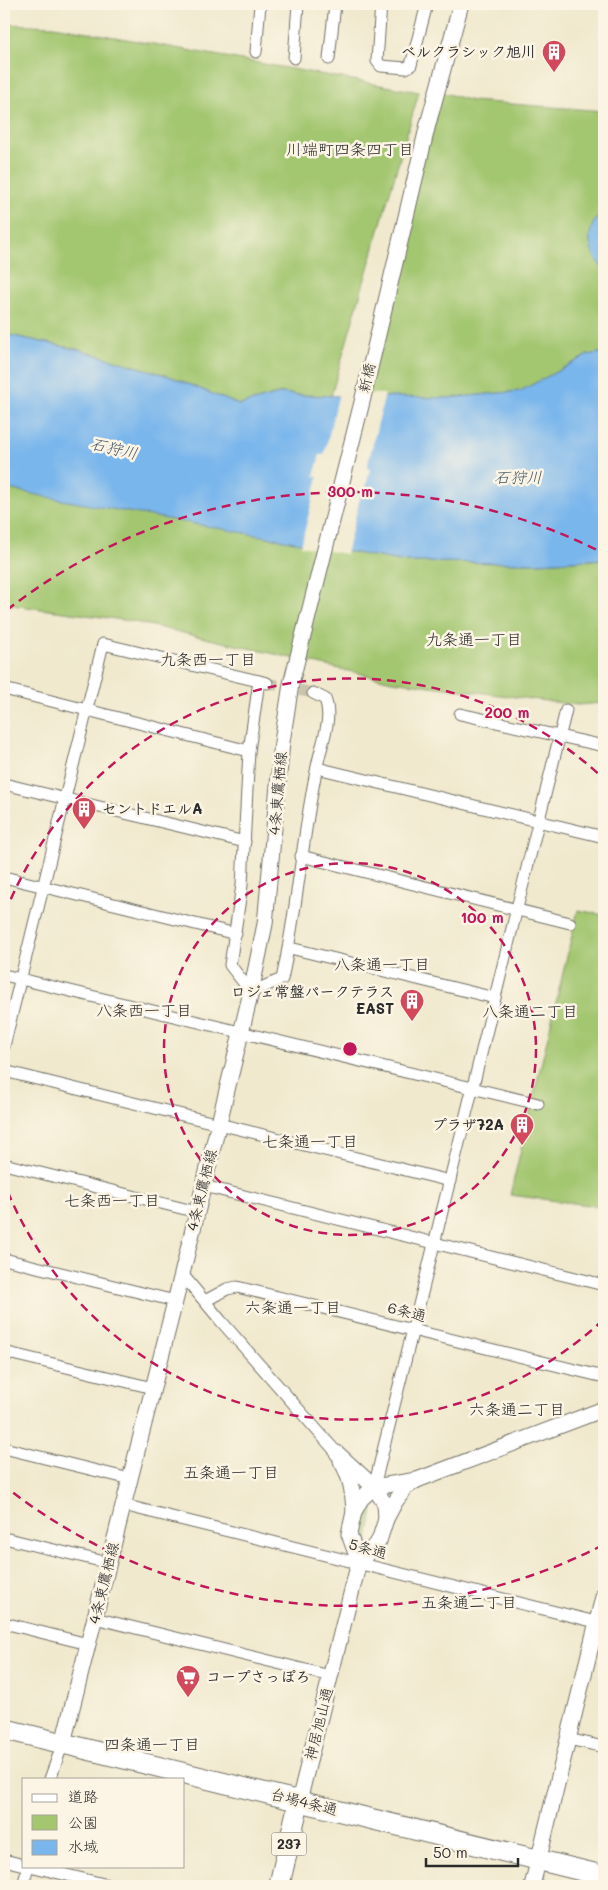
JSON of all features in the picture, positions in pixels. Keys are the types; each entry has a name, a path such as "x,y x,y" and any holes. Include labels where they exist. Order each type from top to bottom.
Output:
{"highway":[{"name":"台場4条通","path":"4,1729 604,1876"},
{"name":"神居旭山通","path":"279,1886 300,1801"}],"street":[{"path":"256,52 260,4"},
{"path":"294,58 298,4"},
{"path":"330,59 335,4"},
{"path":"381,4 377,62 381,66 406,68 411,65 427,4"},
{"name":"新橋","path":"304,631 364,392 428,124 461,4"},
{"name":"4条東鷹栖線","path":"63,1743 204,1186 266,924 282,742 291,684 304,631"},
{"path":"4,1046 103,644 263,682 249,750 245,842 236,934 230,965 251,992 282,979 290,948 301,856 328,715 325,699 313,693"},
{"path":"4,689 249,750"},
{"path":"417,1480 406,1487 395,1502 386,1518 380,1541 358,1562 349,1534 354,1512 361,1499 374,1487 566,710"},
{"path":"460,714 604,746"},
{"path":"317,768 604,836"},
{"path":"4,784 245,842"},
{"path":"301,856 570,923"},
{"path":"4,877 236,934"},
{"path":"290,948 495,998"},
{"path":"4,974 538,1104"},
{"path":"4,1071 450,1181"},
{"path":"4,1164 197,1212"},
{"path":"204,1186 604,1285"},
{"path":"4,1259 175,1301"},
{"path":"182,1274 337,1453 374,1487 385,1504 386,1518"},
{"name":"6条通","path":"205,1301 238,1286 604,1377"},
{"path":"4,1352 153,1388"},
{"path":"374,1487 417,1480 604,1409"},
{"path":"4,1448 130,1479"},
{"path":"337,1453 348,1473 353,1492 354,1512"},
{"name":"5条通","path":"124,1505 601,1623"},
{"path":"4,1538 109,1563"},
{"name":"神居旭山通","path":"300,1801 358,1562"},
{"path":"532,1886 568,1739 601,1623 604,1593"},
{"path":"95,1618 330,1676"},
{"path":"4,1623 88,1644"},
{"path":"568,1739 604,1747"},
{"path":"50,1778 63,1743"},
{"path":"4,1860 22,1864"},
{"path":"23,1886 28,1868"},
{"path":"37,1868 112,1886"}],"green space":[{"path":"4,24 54,26 419,92 331,396 282,393 239,405 169,376 80,350 4,334"},
{"path":"437,91 472,101 604,111 604,352 588,355 521,391 448,398 362,402"},
{"path":"4,484 406,562 539,563 604,559 604,703 577,705 392,681 131,621 4,604"},
{"path":"578,910 604,915 604,1207 510,1195"},
{"path":"368,1506 372,1506 373,1511 368,1541 362,1543 359,1540 365,1510"}],"water":[{"path":"604,212 604,269 594,256 591,248 590,232 597,218"},
{"name":"石狩川","path":"4,334 80,350 169,376 239,405 282,393 297,395 448,398 520,391 588,355 604,352 604,559 539,563 406,562 4,488"}],"pier":[{"path":"339,393 385,394 367,468 370,469 365,490 362,490 346,554 301,546 318,477 314,476 320,455 324,455"}],"tunnel":[{"path":"267,683 313,693"}],"place":[{"name":"ベルクラシック旭川","path":"554,73"},
{"name":"セントドエルA","path":"84,830"},
{"name":"ロジェ常盤パークテラス EAST","path":"412,1022"},
{"name":"プラザ72A","path":"522,1146"},
{"name":"コープさっぽろ","path":"188,1698"}],"district":[{"name":"川端町四条四丁目","path":"350,149"},
{"name":"九条通一丁目","path":"474,639"},
{"name":"九条西一丁目","path":"208,659"},
{"name":"八条通一丁目","path":"382,964"},
{"name":"八条西一丁目","path":"144,1010"},
{"name":"八条通二丁目","path":"530,1011"},
{"name":"七条通一丁目","path":"310,1141"},
{"name":"七条西一丁目","path":"112,1200"},
{"name":"六条通一丁目","path":"293,1307"},
{"name":"六条通二丁目","path":"517,1409"},
{"name":"五条通一丁目","path":"231,1472"},
{"name":"五条通二丁目","path":"469,1602"},
{"name":"四条通一丁目","path":"152,1744"}]}
